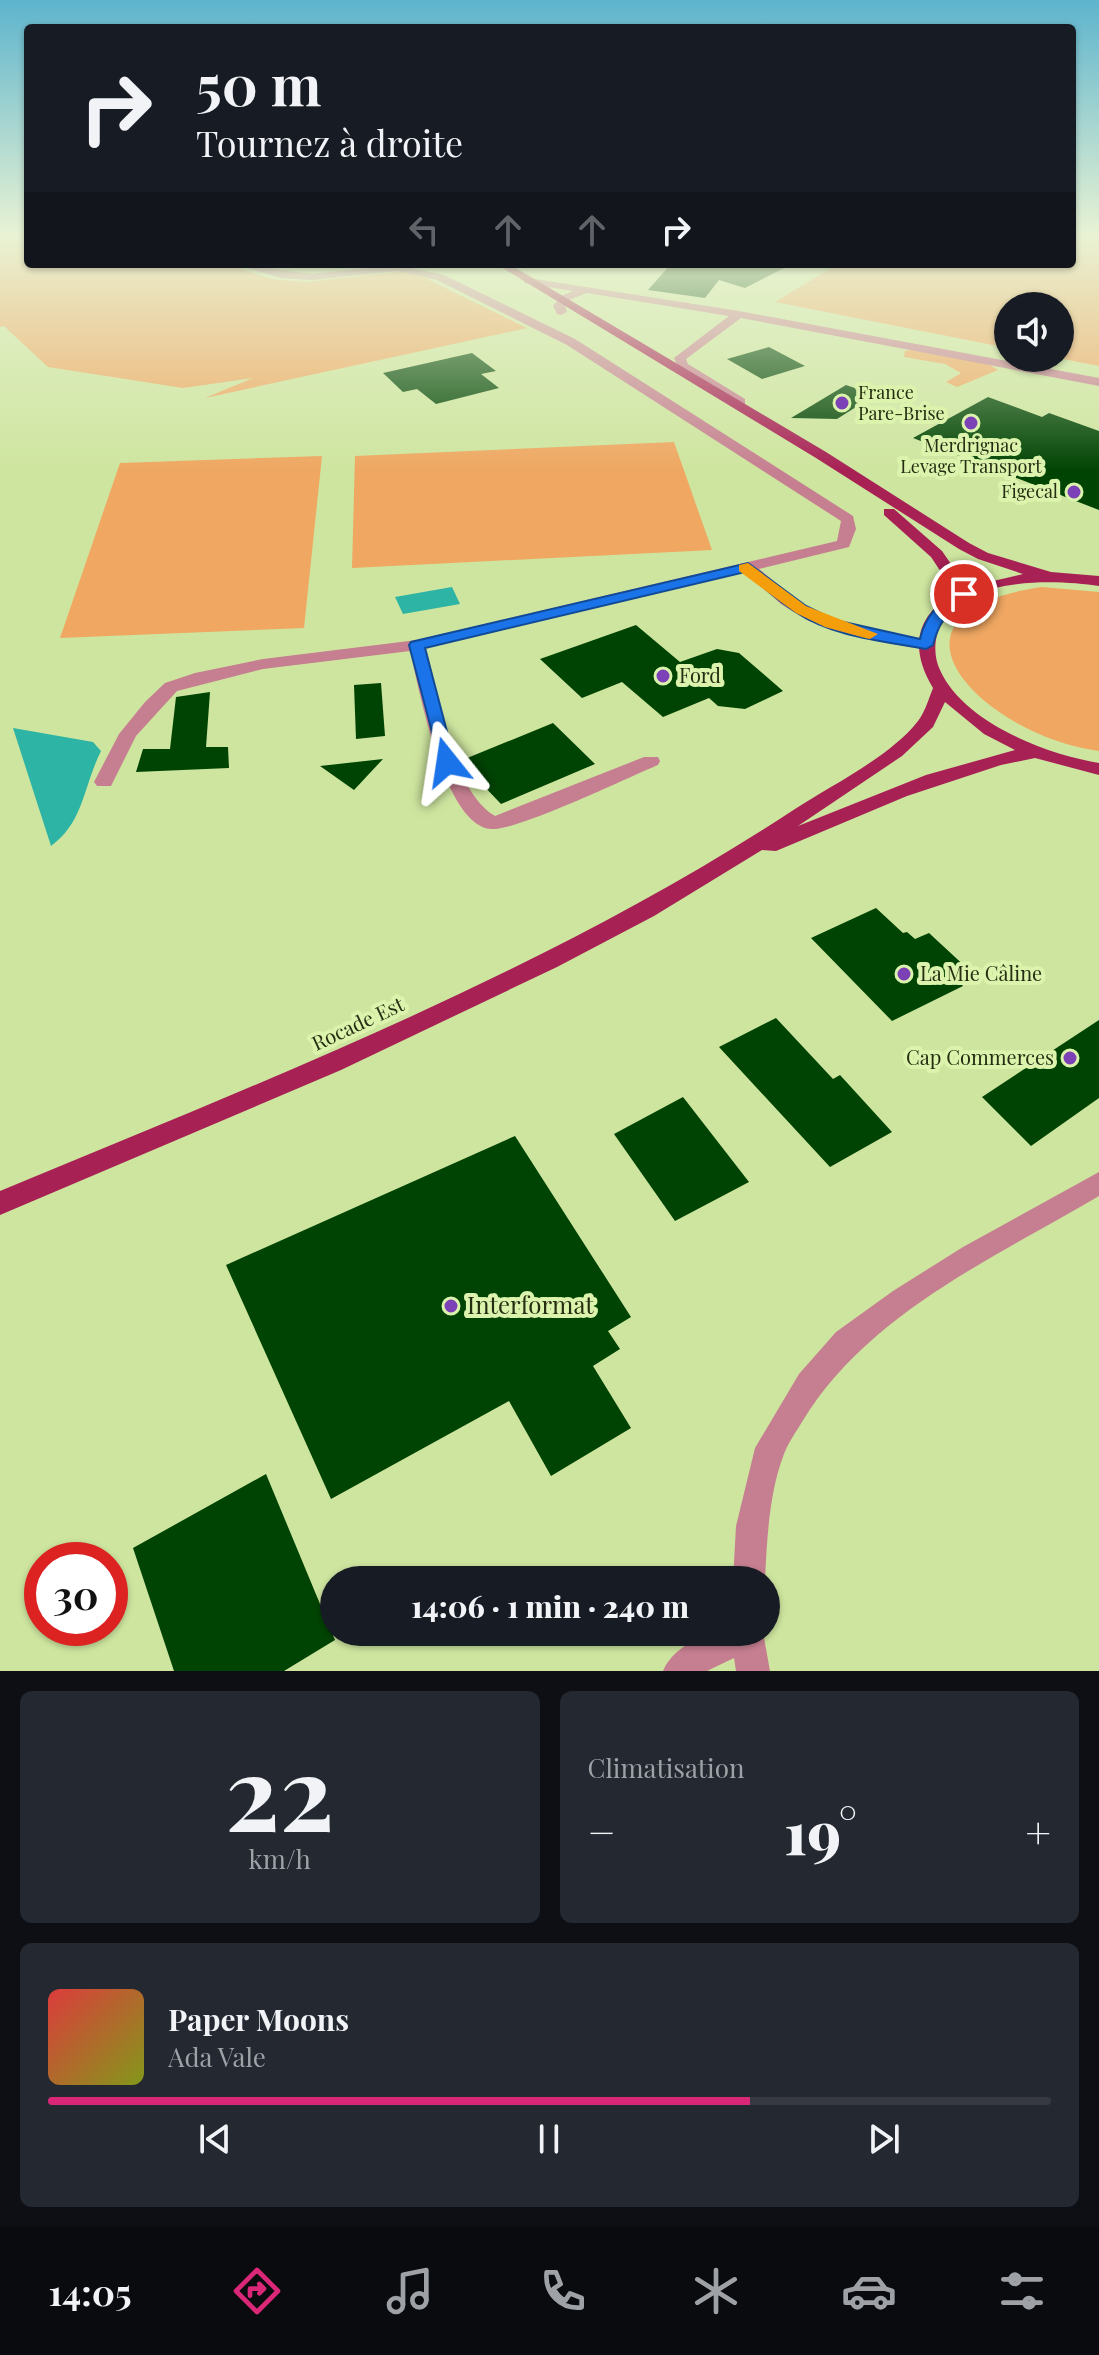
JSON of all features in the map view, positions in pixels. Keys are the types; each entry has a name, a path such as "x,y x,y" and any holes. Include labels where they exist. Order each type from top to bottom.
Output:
{"main road":[{"path":"576,315 872,499 911,528 937,554 964,594"},
{"path":"578,315 789,437 964,546 994,560 1047,576"},
{"path":"1096,579 1047,576 989,584 964,594 944,607 931,625 926,645 930,666 942,688 964,712 996,733 1035,752 1099,769"},
{"path":"725,865 895,752 927,723 942,688"},
{"path":"725,865 931,777 984,760 1035,752"},
{"name":"Rocade Est","path":"0,1203 333,1063 549,961 725,865"}],"street":[{"path":"104,782 128,734 151,706 171,687 201,677 263,664 417,645 844,544 849,529 848,519 571,342 517,315"},
{"path":"738,315 680,358 683,366 789,437"},
{"path":"744,315 1099,382"},
{"path":"748,567 801,610 830,623 857,632 926,645"},
{"path":"417,645 447,762 475,813 492,823 511,819 651,761"},
{"path":"750,1566 752,1526 770,1448 818,1374 846,1342 903,1300 1099,1183"},
{"path":"680,1671 705,1652 719,1646"},
{"path":"748,1646 753,1671"}],"shaded area":[{"path":"0,315 500,315 527,328 205,398 253,378 183,388 48,367 4,326 0,327"},
{"path":"841,315 994,315 994,345"},
{"path":"1074,315 1099,315 1099,366 1074,361"},
{"path":"905,351 988,364 994,368 994,372 957,387 946,382 961,373 945,364 904,357"},
{"path":"674,442 712,550 352,568 355,456"},
{"path":"322,456 304,628 60,638 120,463"},
{"path":"1042,587 1099,592 1099,751 1058,741 1018,724 984,701 960,674 950,647 957,622 987,601"}],"water":[{"path":"452,587 460,604 403,614 395,597"},
{"path":"13,728 93,742 101,751 77,815 62,837 51,846"}],"building":[{"path":"769,347 805,366 762,379 727,359"},
{"path":"472,353 496,371 481,374 499,388 436,404 417,389 403,392 383,373"},
{"path":"846,385 875,395 837,419 791,418"},
{"path":"988,397 1042,417 1049,413 1099,431 1099,510 913,438"},
{"path":"636,625 680,662 717,649 739,653 783,691 745,709 718,706 709,698 663,717 622,682 582,698 540,659"},
{"path":"381,683 385,736 356,739 354,685"},
{"path":"210,692 206,747 228,747 229,768 136,772 143,749 170,749 176,697"},
{"path":"553,723 595,764 501,804 460,761"},
{"path":"383,759 354,790 320,766"},
{"name":"La Mie Câline","path":"876,908 903,933 907,932 915,939 929,933 969,970 955,977 963,986 892,1021 811,938"},
{"path":"776,1018 833,1079 840,1075 892,1132 830,1167 719,1047"},
{"name":"Cap Commerces","path":"1099,1020 1099,1098 1031,1146 982,1097"},
{"path":"683,1097 749,1182 675,1221 614,1134"},
{"path":"515,1136 631,1317 608,1331 620,1349 593,1366 631,1428 551,1476 509,1401 331,1499 226,1265"},
{"path":"266,1474 320,1604 320,1646 325,1646 284,1671 174,1671 133,1548"}],"slow traffic":[{"path":"744,568 748,567 801,610 830,623 870,634"}],"place":[{"name":"France Pare-Brise","path":"842,403"},
{"name":"Merdrignac Levage Transport","path":"971,423"},
{"name":"Figecal","path":"1074,492"},
{"name":"Ford","path":"663,676"},
{"name":"La Mie Câline","path":"904,974"},
{"name":"Cap Commerces","path":"1070,1058"},
{"name":"Interformat","path":"451,1306"}],"route":[{"path":"447,762 417,645 748,567 801,610 830,623 857,632 926,645 931,625 944,607 964,594"}]}
